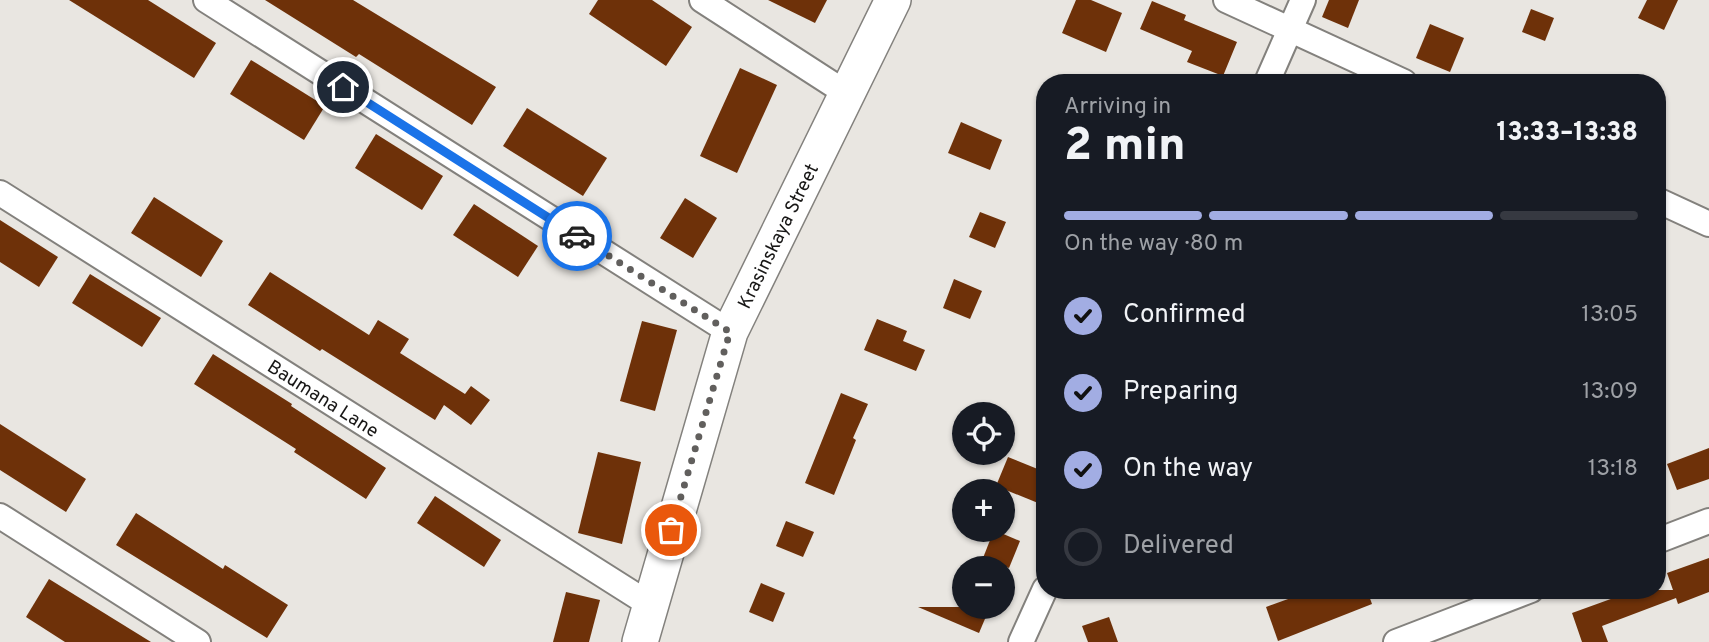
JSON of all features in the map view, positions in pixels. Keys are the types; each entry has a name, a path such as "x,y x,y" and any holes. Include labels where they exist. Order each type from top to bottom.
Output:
{"main road":[{"name":"Krasinskaya Street","path":"639,642 730,332 893,0"}],"street":[{"path":"206,0 730,332"},
{"path":"702,0 846,93"},
{"path":"1226,0 1388,74"},
{"path":"1270,74 1303,0"},
{"name":"Baumana Lane","path":"0,193 649,604"},
{"path":"1666,204 1709,224"},
{"path":"0,516 198,642"},
{"path":"1666,538 1709,522"},
{"path":"1021,642 1040,599"},
{"path":"1396,642 1508,599"}],"building":[{"path":"69,0 148,0 216,43 194,78"},
{"path":"265,0 353,0 496,87 472,125 359,54 356,57"},
{"path":"598,0 652,0 692,27 666,66 589,14"},
{"path":"768,0 827,0 815,23"},
{"path":"1076,0 1091,0 1122,13 1106,52 1062,33"},
{"path":"1329,0 1359,0 1348,28 1322,17"},
{"path":"1647,0 1678,0 1664,30 1638,18"},
{"path":"1152,1 1186,15 1184,20 1237,42 1224,74 1218,74 1187,62 1192,51 1140,29"},
{"path":"1531,9 1554,18 1545,41 1522,32"},
{"path":"1430,24 1464,38 1450,72 1416,58"},
{"path":"251,60 325,106 304,140 230,94"},
{"path":"740,68 777,85 737,173 700,156"},
{"path":"527,108 607,158 583,196 503,146"},
{"path":"961,122 1002,140 990,170 948,153"},
{"path":"376,134 443,176 422,210 355,168"},
{"path":"154,197 223,241 201,277 131,233"},
{"path":"685,198 717,218 693,258 660,238"},
{"path":"474,204 538,246 518,277 453,235"},
{"path":"980,212 1006,222 995,248 969,237"},
{"path":"0,220 58,257 39,287 0,262"},
{"path":"270,272 369,335 378,320 409,339 400,353 465,394 471,386 490,400 471,425 444,405 435,420 248,305"},
{"path":"90,274 161,318 142,347 72,303"},
{"path":"954,279 982,291 970,319 943,308"},
{"path":"877,319 907,331 903,341 925,350 916,371 864,350"},
{"path":"642,321 677,330 655,411 620,401"},
{"path":"213,354 386,468 366,499 294,452 296,449 194,384"},
{"path":"841,393 868,404 853,438 856,440 834,495 805,483"},
{"path":"0,424 86,479 66,512 0,470"},
{"path":"1709,448 1709,479 1677,490 1667,464"},
{"path":"598,452 641,462 622,544 578,533"},
{"path":"1015,460 1036,468 1036,502 1015,494 1015,479 999,479 1005,465 1015,465"},
{"path":"435,496 501,540 484,567 417,523"},
{"path":"136,513 223,569 225,565 288,605 267,638 116,545"},
{"path":"786,521 814,532 803,557 776,546"},
{"path":"1015,539 1020,541 1014,556 984,556 989,542 1015,542"},
{"path":"1709,558 1709,592 1678,604 1676,598 1602,626 1608,642 1582,642 1572,613 1611,599 1666,599 1666,590 1673,590 1667,573"},
{"path":"49,579 151,642 65,642 26,617"},
{"path":"761,583 785,593 773,622 749,612"},
{"path":"566,592 600,600 589,642 553,642"},
{"path":"1288,599 1370,599 1372,604 1278,641 1266,607"},
{"path":"918,607 952,607 952,619 985,619 979,633"},
{"path":"1109,617 1118,642 1088,642 1082,626"}],"way so far":[{"path":"577,236 730,332 671,530"}],"route":[{"path":"343,87 577,236"}]}
